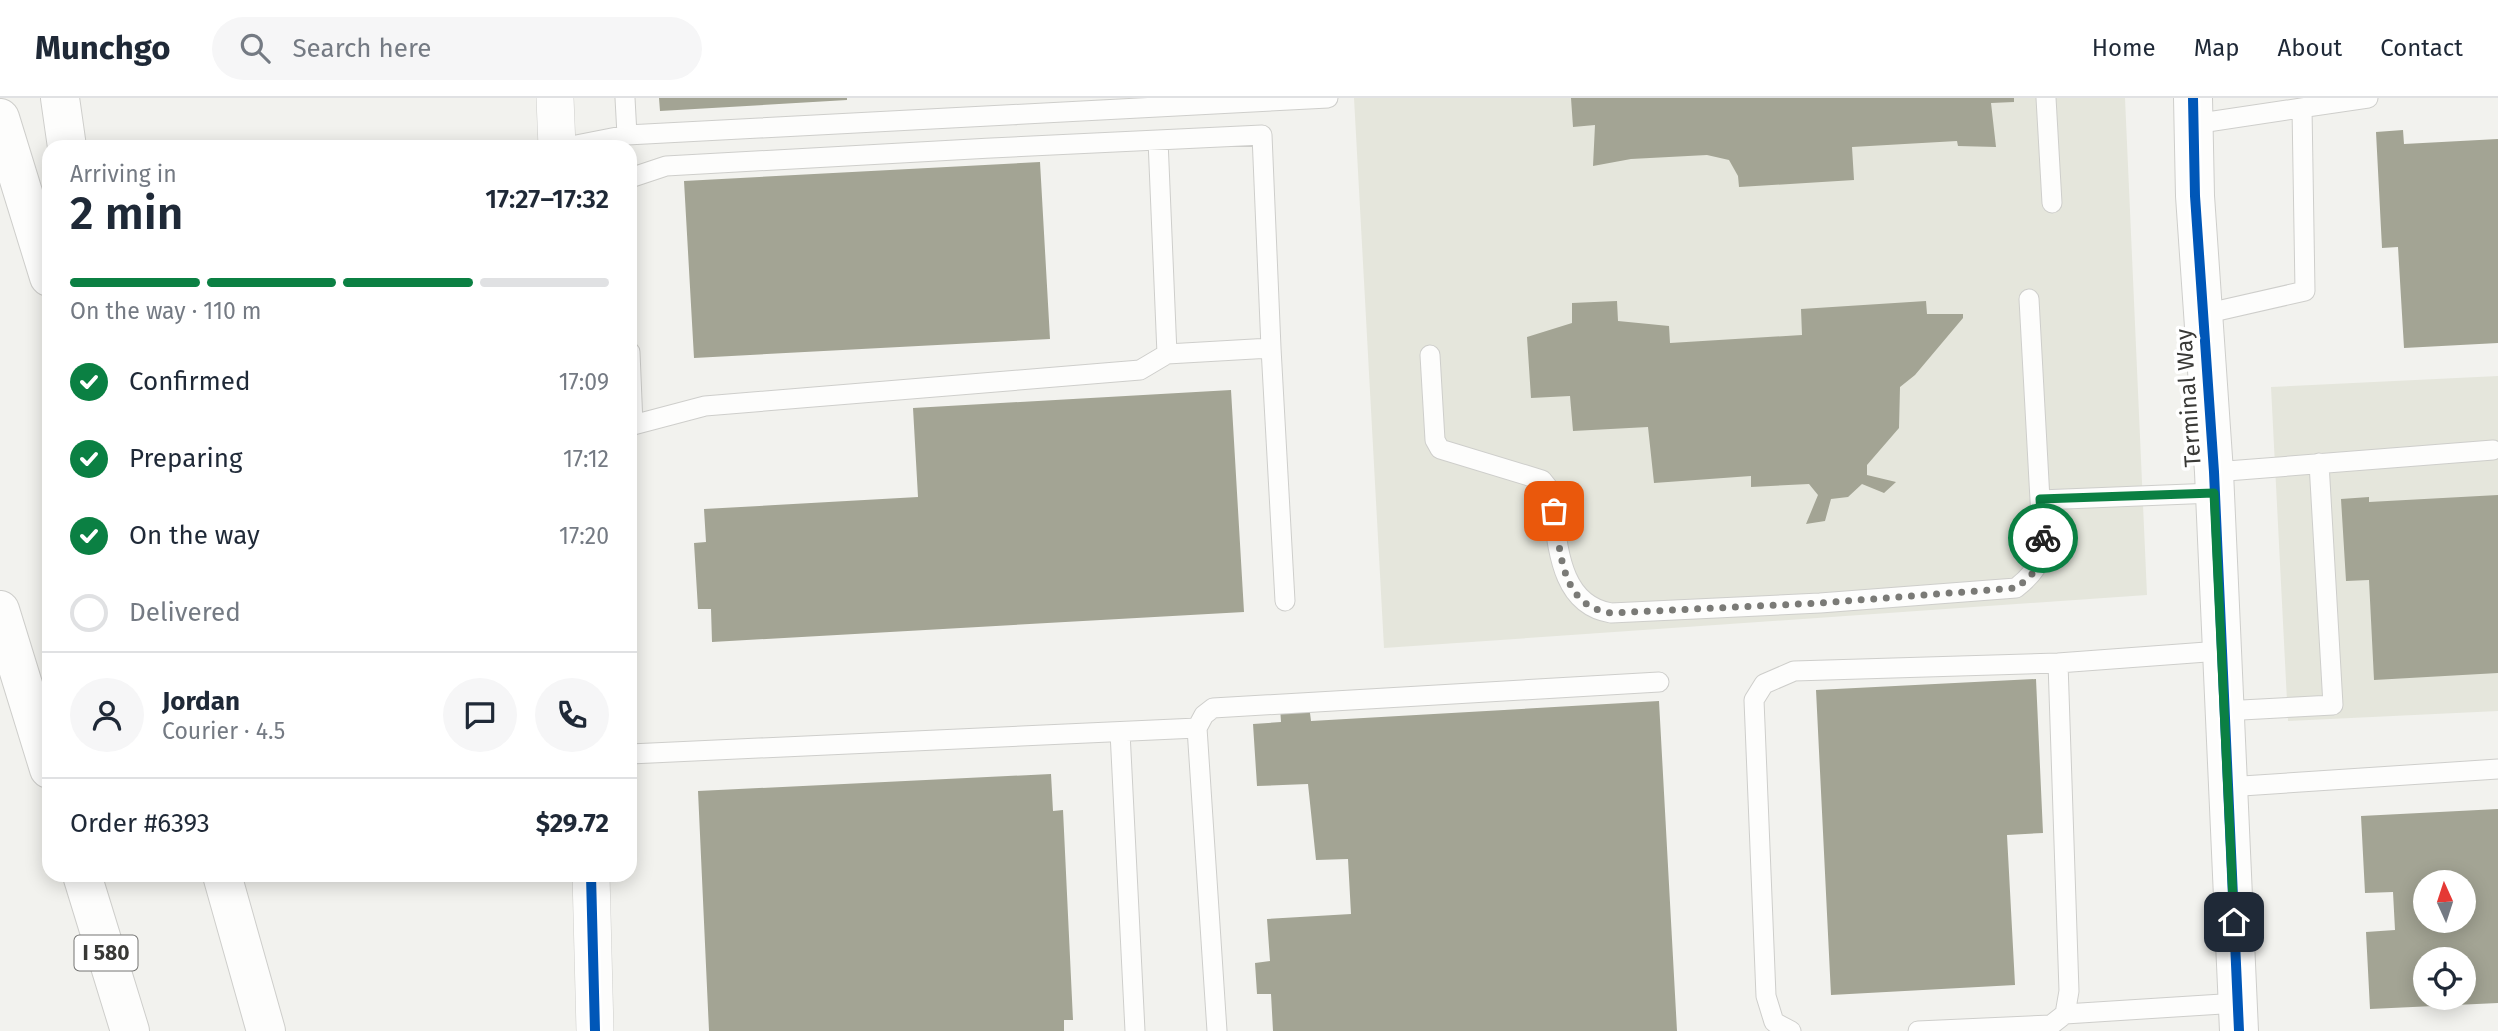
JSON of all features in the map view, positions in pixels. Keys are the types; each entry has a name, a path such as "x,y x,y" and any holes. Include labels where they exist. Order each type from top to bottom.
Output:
{"main road":[{"path":"60,98 66,140"},
{"name":"Terminal Way","path":"2193,111 2214,482 2239,1017"},
{"path":"0,118 42,254"},
{"path":"0,610 42,746"},
{"name":"I 580","path":"84,882 130,1031"},
{"path":"224,882 266,1031"}],"street":[{"path":"555,98 558,140"},
{"path":"591,882 595,1031"}],"lane":[{"path":"625,98 627,135"},
{"path":"602,140 627,135 1328,98"},
{"path":"2046,98 2052,203"},
{"path":"2193,111 2302,108 2368,98"},
{"path":"2204,314 2305,290 2302,108"},
{"path":"637,176 666,166 1262,135 1285,601"},
{"path":"1158,140 1167,354"},
{"path":"1430,355 1435,440 1440,449 1542,480 1550,489 1570,588 1592,611 1611,613 1820,603 2016,588 2029,578 2044,556 2029,299"},
{"path":"637,423 705,406 1140,370 1167,354 1271,348"},
{"path":"2040,499 2214,482 2319,464 2493,450"},
{"path":"2223,711 2333,705 2319,464"},
{"path":"1791,1031 1774,1022 1766,996 1754,700 1764,684 1794,671 2058,663 2220,652"},
{"path":"2058,663 2069,991 2066,1014"},
{"path":"1217,1031 1197,729 1204,715 1213,708 1660,681"},
{"path":"637,754 1197,729"},
{"path":"1120,732 1135,1031"},
{"path":"2227,787 2498,769"},
{"path":"1918,1031 2051,1025 2066,1014 2239,1017"}],"shaded area":[{"path":"1354,98 2125,98 2147,595 1384,648"},
{"path":"2498,376 2498,711 2288,721 2271,387"}],"building":[{"path":"659,98 847,98 847,100 660,111"},
{"path":"1571,98 2014,98 2014,102 1991,103 1996,147 1958,146 1957,141 1852,147 1854,180 1739,187 1738,176 1729,160 1707,155 1631,159 1593,166 1595,125 1573,127"},
{"path":"2403,130 2404,144 2498,139 2498,343 2404,348 2398,247 2382,248 2376,132"},
{"path":"1040,162 1050,339 694,358 684,181"},
{"path":"1617,301 1618,321 1669,326 1670,343 1802,335 1801,309 1926,301 1927,314 1963,314 1963,318 1915,375 1900,387 1899,428 1867,465 1867,475 1896,482 1884,493 1862,484 1848,497 1831,499 1825,521 1806,524 1818,495 1809,484 1751,487 1751,476 1654,483 1648,427 1573,431 1570,396 1531,398 1527,337 1572,323 1572,303"},
{"path":"1231,390 1244,612 712,642 711,609 698,609 694,543 706,542 704,509 918,497 913,408"},
{"path":"2498,495 2498,673 2374,680 2369,580 2346,581 2341,499 2369,497 2369,502"},
{"path":"2036,679 2043,833 2007,835 2015,985 1831,995 1816,690"},
{"path":"1659,701 1677,1031 1273,1031 1271,994 1257,994 1255,963 1270,961 1267,919 1351,914 1348,859 1316,860 1308,784 1257,786 1253,724 1281,722 1280,707 1309,705 1311,721"},
{"path":"1051,774 1053,811 1063,810 1073,1020 1064,1020 1064,1031 709,1031 698,791"},
{"path":"2498,809 2498,1003 2476,1004 2476,947 2413,947 2413,1007 2370,1009 2366,932 2395,930 2393,892 2365,893 2361,816"}],"cycle path":[{"path":"2193,98 2195,196 2214,472 2239,1031"},
{"path":"591,882 595,1031"}],"way so far":[{"path":"1554,511 1564,574 1570,588 1592,611 1611,613 1820,603 2016,588 2029,578 2044,556 2043,538"}],"route":[{"path":"2043,538 2040,499 2214,493 2234,922"}]}
